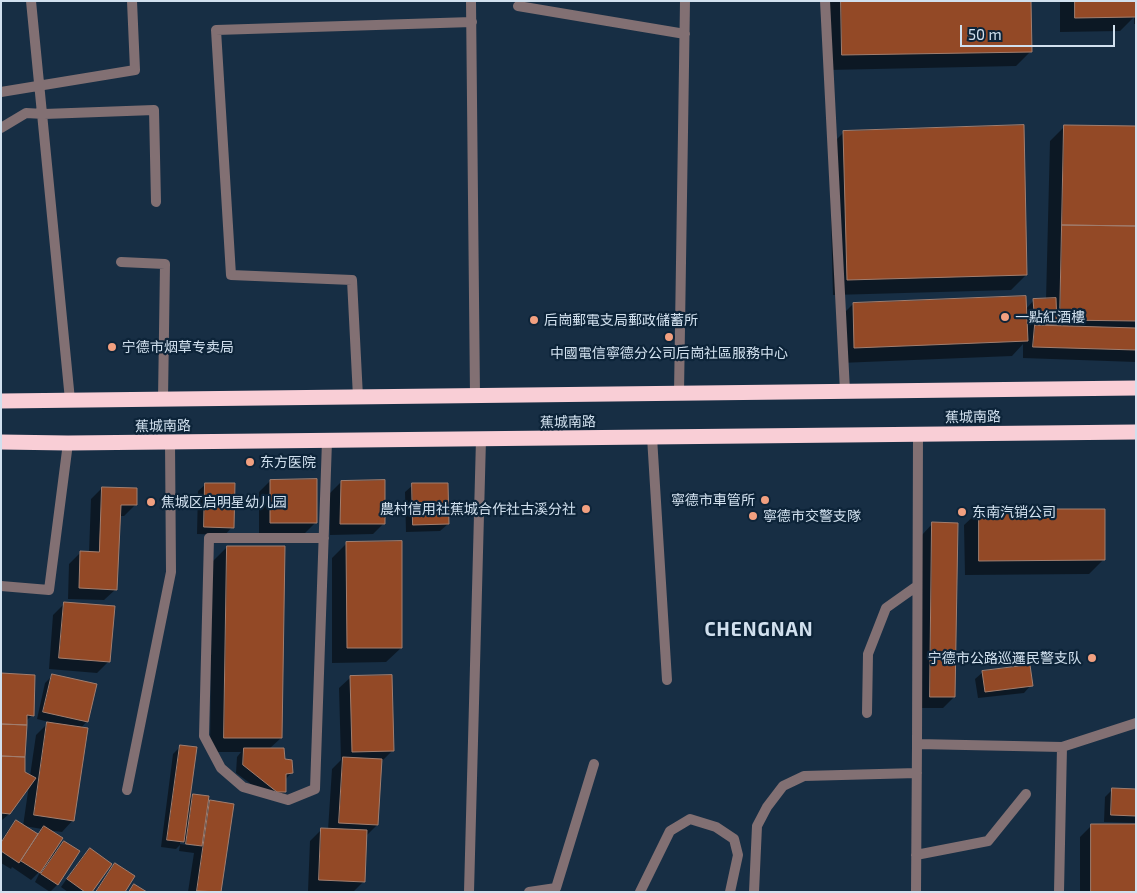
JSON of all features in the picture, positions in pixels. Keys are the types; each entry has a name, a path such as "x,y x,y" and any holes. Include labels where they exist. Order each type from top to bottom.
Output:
{"highway":[{"name":"蕉城南路","path":"1,401 1136,388"},
{"name":"蕉城南路","path":"1,442 68,443 1136,432"}],"street":[{"path":"31,1 44,114 70,400"},
{"path":"1,92 41,87 135,70 132,1"},
{"path":"472,1 475,396"},
{"path":"679,393 685,1"},
{"path":"825,1 845,391"},
{"path":"518,6 685,34"},
{"path":"358,397 352,280 231,275 216,30 472,22"},
{"path":"1,128 26,113 154,110 156,202"},
{"path":"121,262 165,264 163,399"},
{"path":"916,892 918,434"},
{"path":"652,437 667,680"},
{"path":"470,892 480,439"},
{"path":"324,538 209,538 204,736 221,768 244,786 288,800 315,789 324,538 327,440"},
{"path":"127,790 171,572 170,442"},
{"path":"1,586 49,590 68,443"},
{"path":"866,713 868,654 886,608 917,586"},
{"path":"916,744 1062,747 1136,723"},
{"path":"1059,892 1062,747"},
{"path":"529,892 556,888 594,764"},
{"path":"754,892 757,826 767,807 783,786 804,776 916,773"},
{"path":"916,855 988,841 1026,794"},
{"path":"640,892 670,831 690,819 716,827 734,839 738,855 730,892"}],"building":[{"path":"841,1 1031,1 1032,52 842,55"},
{"path":"1075,1 1136,1 1136,17 1075,18"},
{"path":"1024,125 1027,275 847,280 843,131"},
{"path":"1064,125 1136,126 1136,226 1062,225"},
{"path":"1062,225 1136,226 1136,321 1060,320"},
{"path":"1026,296 1028,341 854,348 853,303"},
{"path":"1056,298 1057,324 1035,325 1033,299"},
{"path":"1035,325 1136,328 1136,350 1033,347"},
{"path":"317,479 317,523 270,523 270,480"},
{"path":"385,480 385,524 340,524 341,481"},
{"path":"205,483 235,483 234,528 204,527"},
{"path":"412,483 448,483 449,524 413,525"},
{"path":"102,487 137,488 137,505 121,505 117,590 79,588 80,551 99,552"},
{"path":"979,509 1105,509 1105,560 979,561"},
{"path":"932,522 958,523 955,697 930,697"},
{"path":"402,541 402,648 347,648 346,542"},
{"path":"227,546 285,546 282,738 224,738"},
{"path":"64,602 115,606 110,662 59,658"},
{"path":"1030,665 1033,686 985,692 982,671"},
{"path":"1,673 35,675 34,716 27,715 27,725 1,724"},
{"path":"52,674 97,684 88,722 43,712"},
{"path":"392,675 394,751 352,752 350,676"},
{"path":"47,722 88,728 74,821 34,815"},
{"path":"1,724 27,725 25,757 1,756"},
{"path":"180,745 197,747 184,842 167,840"},
{"path":"244,748 284,748 285,759 292,760 293,773 286,774 286,792 277,792 243,765"},
{"path":"1,756 25,757 25,772 36,778 10,814 1,813"},
{"path":"343,757 382,759 378,825 339,823"},
{"path":"1112,788 1136,789 1136,816 1111,815"},
{"path":"193,794 209,796 202,846 186,844"},
{"path":"210,800 234,804 221,892 197,891"},
{"path":"16,820 38,834 19,863 1,851 1,843"},
{"path":"1091,824 1136,824 1136,892 1091,892"},
{"path":"44,826 63,838 40,873 21,861"},
{"path":"321,828 367,830 365,882 319,880"},
{"path":"64,841 80,851 58,885 41,874"},
{"path":"90,848 112,864 92,892 85,892 67,879"},
{"path":"115,863 135,876 125,892 96,892"},
{"path":"134,884 147,892 129,892"}],"place":[{"name":"一點紅酒樓","path":"1005,317"},
{"name":"后崗郵電支局郵政儲蓄所","path":"534,320"},
{"name":"中國電信寧德分公司后崗社區服務中心","path":"669,337"},
{"name":"宁德市烟草专卖局","path":"112,347"},
{"name":"东方医院","path":"250,462"},
{"name":"寧德市車管所","path":"765,500"},
{"name":"焦城区启明星幼儿园","path":"151,502"},
{"name":"農村信用社蕉城合作社古溪分社","path":"586,509"},
{"name":"东南汽销公司","path":"962,512"},
{"name":"寧德市交警支隊","path":"753,516"},
{"name":"宁德市公路巡邏民警支队","path":"1092,658"}],"district":[{"name":"CHENGNAN","path":"759,630"}]}
